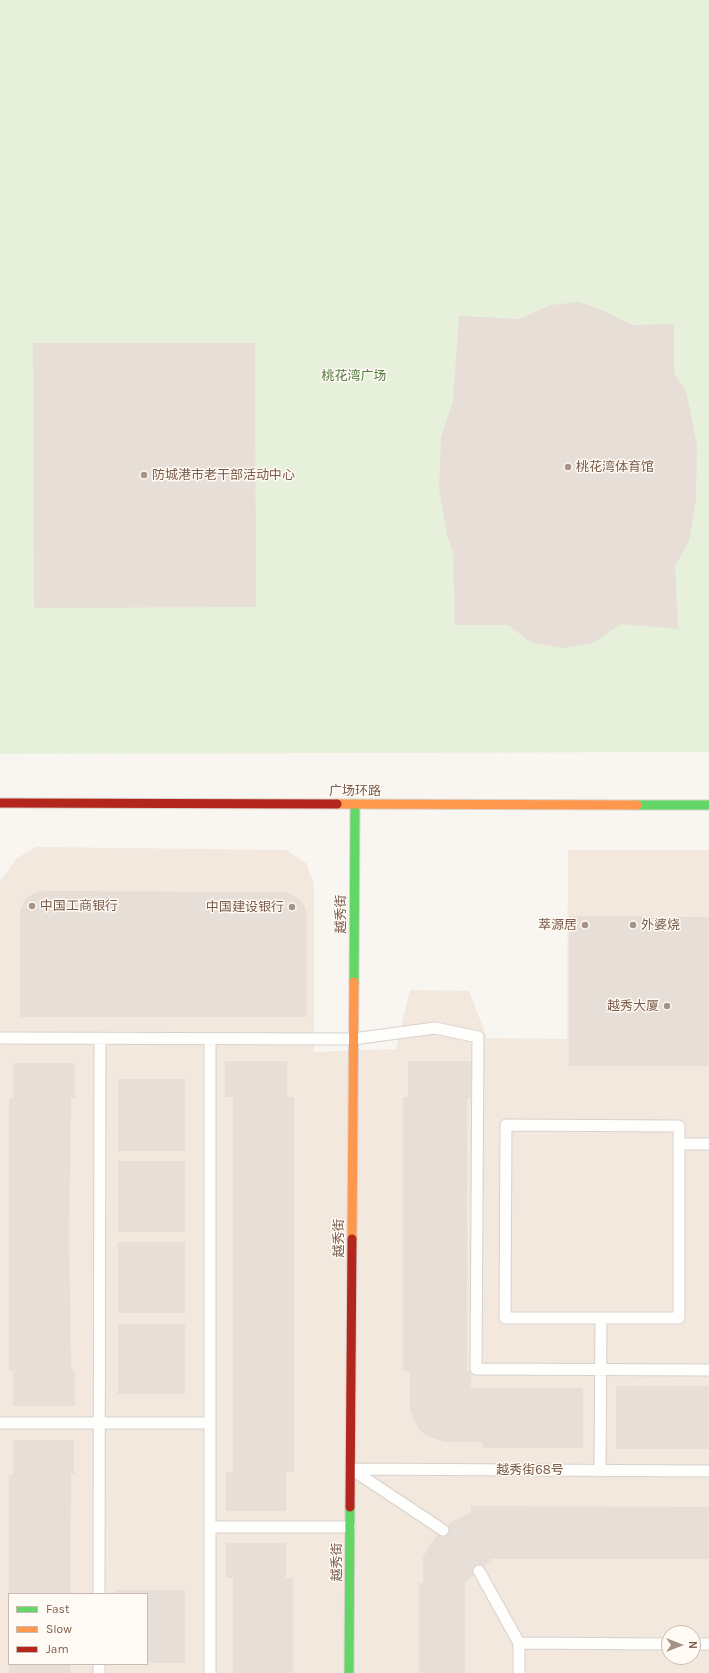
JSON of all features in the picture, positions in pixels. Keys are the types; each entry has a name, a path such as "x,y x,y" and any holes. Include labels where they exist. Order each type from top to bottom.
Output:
{"street":[{"name":"广场环路","path":"0,803 709,806"},
{"name":"越秀街","path":"349,1673 355,804"}],"lane":[{"path":"0,1038 353,1039 435,1028 478,1037 476,1369 709,1370"},
{"path":"99,1593 100,1039"},
{"path":"210,1039 210,1673"},
{"path":"506,1125 679,1126 679,1144 679,1318 505,1318 506,1125"},
{"path":"679,1144 709,1144"},
{"path":"600,1471 601,1318"},
{"path":"0,1423 210,1423"},
{"path":"350,1469 443,1530"},
{"name":"越秀街68号","path":"350,1469 709,1471"},
{"path":"210,1527 350,1527"},
{"path":"479,1571 519,1643 519,1673"},
{"path":"519,1643 661,1644"}],"shaded area":[{"path":"36,847 286,850 306,863 314,884 314,1052 396,1049 410,990 469,991 487,1038 567,1039 568,850 709,850 709,1673 0,1673 0,881 17,858"}],"green space":[{"name":"桃花湾广场","path":"0,0 709,0 709,752 0,754"}],"building":[{"name":"桃花湾体育馆","path":"579,302 604,311 632,325 674,324 674,374 686,391 697,445 696,498 689,541 675,566 678,629 621,624 593,643 563,648 532,643 508,625 455,625 453,552 447,536 439,488 441,438 453,400 459,316 519,319 551,305"},
{"name":"防城港市老干部活动中心","path":"33,343 255,343 256,607 34,608"},
{"path":"44,891 286,892 304,904 307,914 307,1017 20,1017 20,910 26,899 34,893"},
{"path":"569,916 709,917 709,1066 569,1066"},
{"path":"225,1061 287,1061 287,1097 294,1097 294,1472 286,1472 286,1511 226,1511 226,1472 233,1472 233,1097 225,1097"},
{"path":"408,1061 471,1061 471,1098 467,1098 467,1371 471,1371 471,1388 583,1388 583,1448 482,1448 482,1442 446,1442 428,1437 418,1428 410,1410 410,1371 403,1371 403,1097 408,1097"},
{"path":"13,1063 75,1063 75,1098 71,1098 69,1234 71,1371 75,1371 75,1406 13,1406 13,1371 9,1371 9,1098 13,1098"},
{"path":"118,1079 185,1079 185,1151 118,1151"},
{"path":"118,1161 185,1161 185,1232 118,1232"},
{"path":"118,1242 185,1242 185,1313 118,1313"},
{"path":"118,1324 185,1324 185,1394 118,1394"},
{"path":"616,1386 709,1386 709,1449 616,1449"},
{"path":"13,1440 74,1440 74,1474 71,1474 70,1593 9,1593 9,1475 13,1475"},
{"path":"471,1506 709,1507 709,1559 492,1559 465,1583 465,1673 419,1673 419,1583 423,1583 423,1557 435,1538 450,1523 471,1512"},
{"path":"226,1543 286,1543 286,1578 293,1578 293,1673 233,1673 233,1578 226,1578"},
{"path":"117,1590 185,1590 185,1663 148,1663 148,1593 117,1593"},
{"path":"9,1665 70,1665 70,1673 9,1673"}],"traffic: fast":[{"path":"354,982 355,804"},
{"path":"637,805 709,805"},
{"path":"349,1673 350,1507"}],"traffic: slow":[{"path":"337,804 637,805"},
{"path":"352,1239 354,982"}],"traffic: jam":[{"path":"0,803 337,804"},
{"path":"350,1507 352,1239"}],"place":[{"name":"桃花湾体育馆","path":"568,467"},
{"name":"防城港市老干部活动中心","path":"144,475"},
{"name":"中国工商银行","path":"32,906"},
{"name":"中国建设银行","path":"292,907"},
{"name":"萃源居","path":"585,925"},
{"name":"外婆烧","path":"633,925"},
{"name":"越秀大厦","path":"667,1006"}]}
